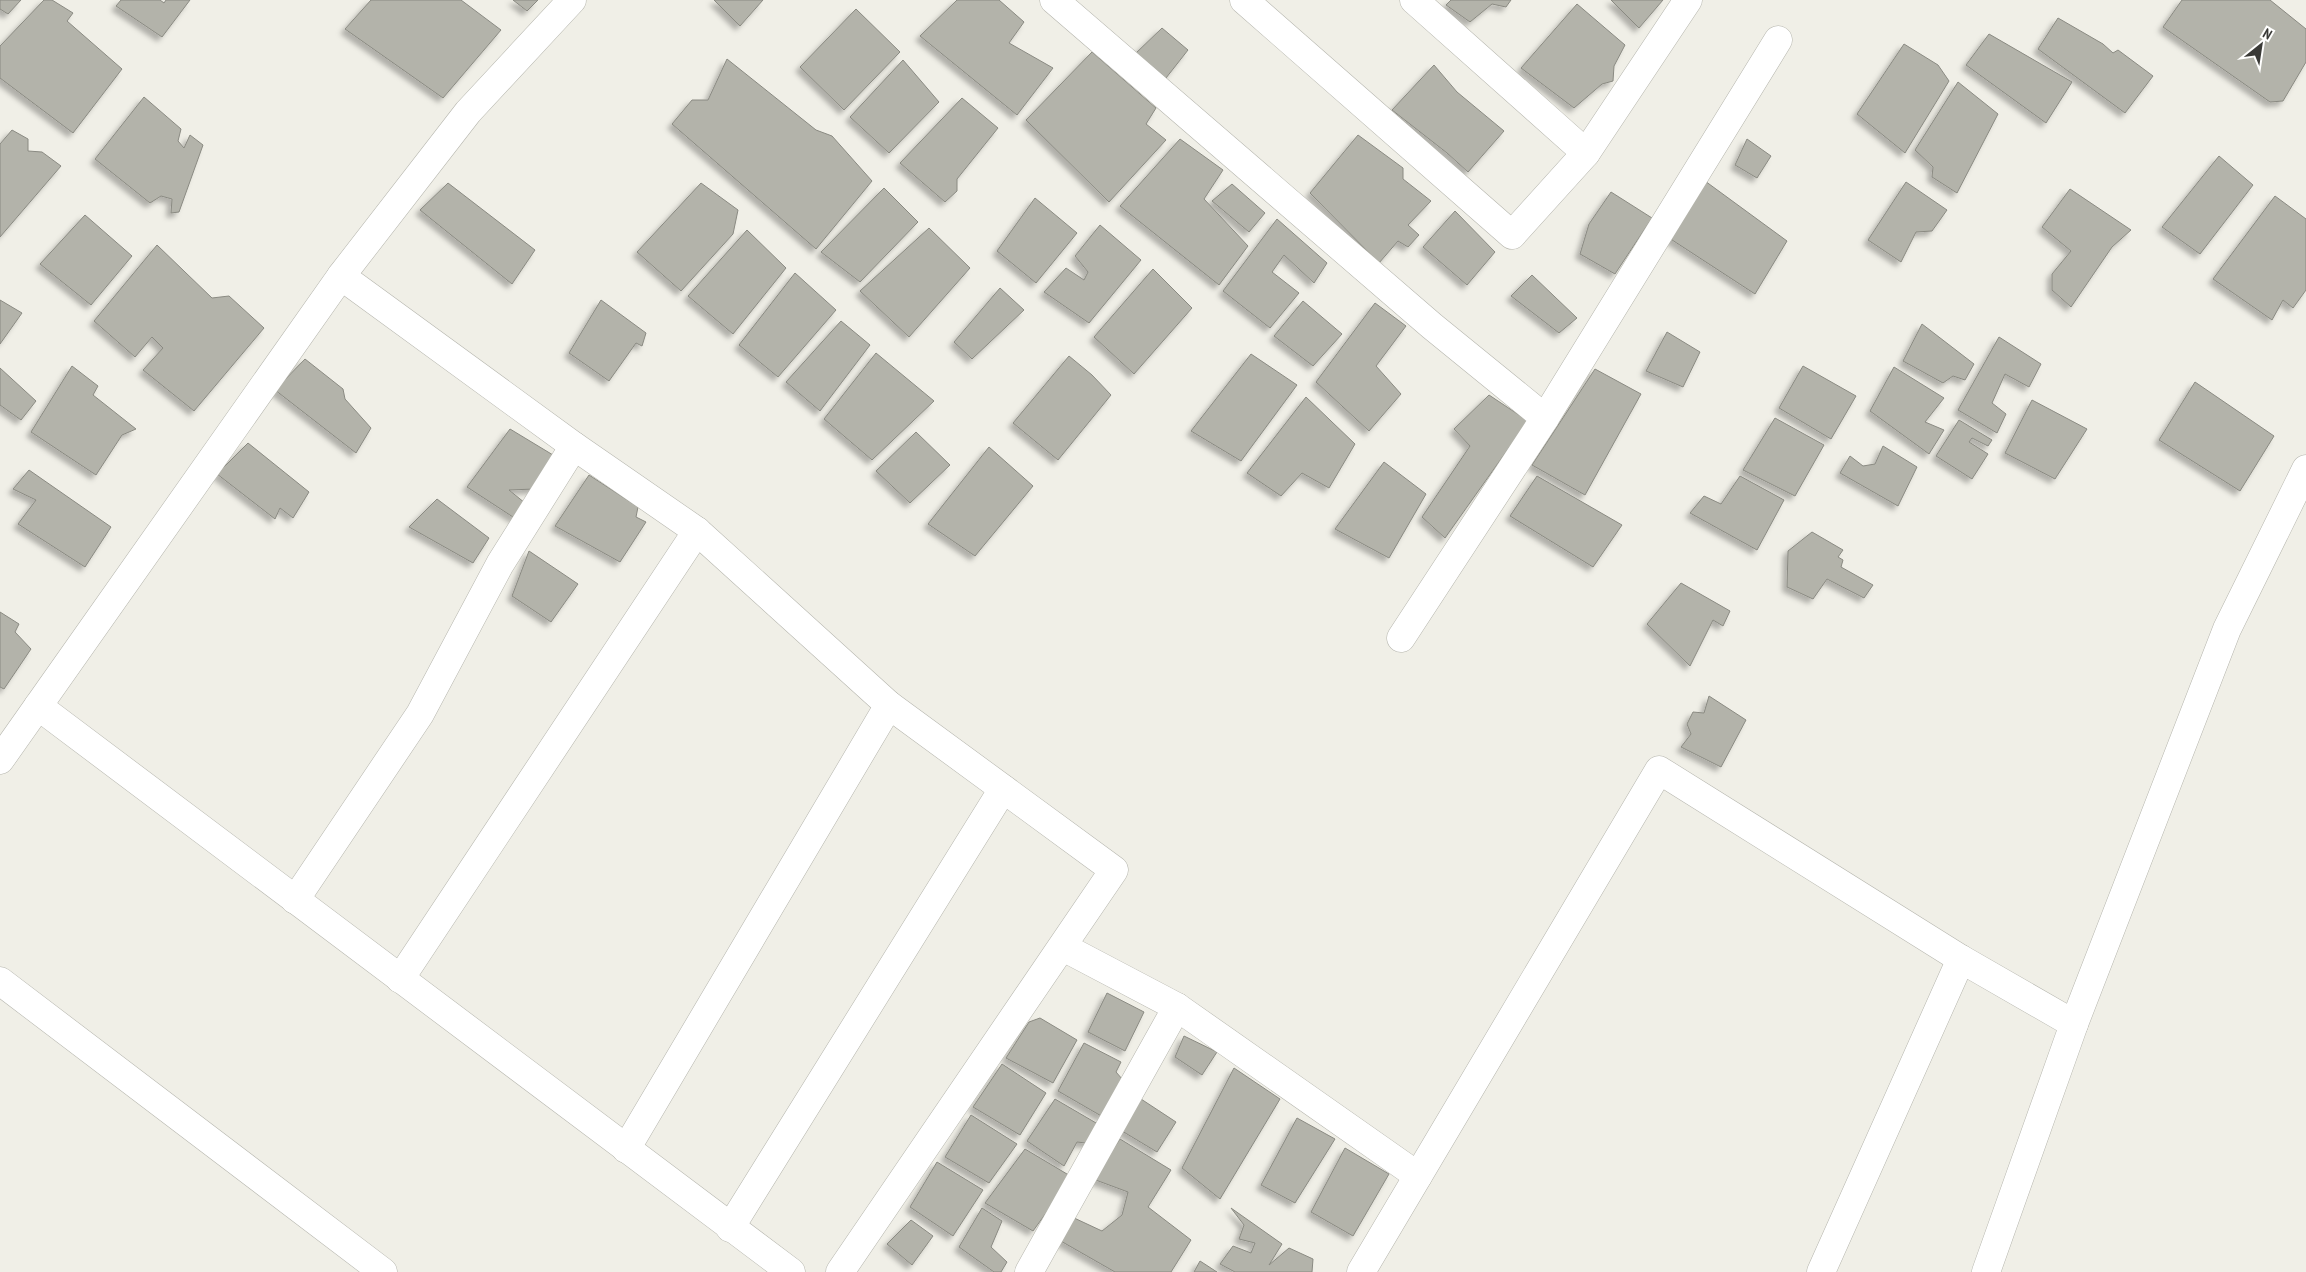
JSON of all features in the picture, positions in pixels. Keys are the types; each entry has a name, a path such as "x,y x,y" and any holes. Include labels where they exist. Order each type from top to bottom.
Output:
{"street":[{"path":"0,760 341,276 468,112 572,0"},
{"path":"1054,0 1432,326 1545,418"},
{"path":"1244,0 1512,235 1586,153 1688,0"},
{"path":"1414,0 1586,153"},
{"path":"1401,638 1545,418 1778,40"},
{"path":"341,276 574,446 697,532 889,705 1114,870 1064,947 840,1272"},
{"path":"295,900 420,714 500,564 574,446"},
{"path":"1986,1272 2074,1024 2227,629 2306,470"},
{"path":"400,979 697,532"},
{"path":"626,1149 889,705"},
{"path":"38,706 791,1272"},
{"path":"1361,1272 1659,770 1962,959 2074,1024"},
{"path":"730,1228 1003,789"},
{"path":"1064,947 1177,1007 1418,1176"},
{"path":"1821,1272 1962,959"},
{"path":"0,981 383,1272"},
{"path":"1029,1272 1177,1007"}],"building":[{"path":"0,0 21,0 8,14 0,9"},
{"path":"44,0 52,0 73,13 67,21 122,69 73,133 0,78 0,46"},
{"path":"121,0 160,0 164,3 166,0 190,0 162,37 116,6"},
{"path":"371,0 461,0 501,30 443,98 345,29"},
{"path":"513,0 538,0 527,11"},
{"path":"714,0 763,0 740,26"},
{"path":"957,0 999,0 1024,22 1009,43 1053,68 1017,115 920,36"},
{"path":"1451,0 1511,0 1506,7 1492,4 1470,22 1446,5"},
{"path":"1611,0 1663,0 1639,28"},
{"path":"2182,0 2270,0 2306,29 2306,62 2283,101 2270,102 2163,27"},
{"path":"1577,4 1625,45 1614,66 1613,81 1602,84 1574,108 1521,68"},
{"path":"856,9 900,52 844,110 800,67"},
{"path":"2058,18 2103,44 2113,53 2118,50 2153,76 2125,113 2038,49"},
{"path":"1162,28 1188,50 1166,78 1136,53"},
{"path":"1989,34 2072,82 2046,123 1966,65"},
{"path":"1904,44 1938,65 1949,81 1905,153 1857,114"},
{"path":"1092,52 1156,108 1146,124 1166,140 1109,202 1026,120"},
{"path":"727,59 816,130 832,136 872,181 816,249 672,124 692,100 708,100"},
{"path":"903,60 939,102 889,153 850,117"},
{"path":"1434,65 1457,92 1504,131 1468,172 1392,110"},
{"path":"1958,82 1998,114 1957,193 1932,177 1933,167 1915,150"},
{"path":"144,97 181,129 178,141 184,148 190,135 203,145 179,212 171,213 172,199 161,196 150,203 95,159"},
{"path":"962,98 998,128 957,179 957,191 945,202 900,163"},
{"path":"12,130 28,139 28,151 42,152 61,166 0,237 0,144"},
{"path":"1358,135 1403,168 1403,179 1431,201 1408,225 1419,235 1408,247 1398,241 1379,263 1310,193"},
{"path":"1180,139 1223,170 1204,199 1248,246 1219,285 1120,206"},
{"path":"1747,139 1771,156 1757,178 1735,165"},
{"path":"2219,156 2253,185 2200,254 2162,227"},
{"path":"1705,181 1787,241 1755,294 1666,236"},
{"path":"1906,182 1947,210 1932,231 1916,232 1901,262 1868,240"},
{"path":"448,183 535,250 512,284 420,210"},
{"path":"701,183 738,210 733,234 681,291 637,252"},
{"path":"1232,184 1265,213 1249,232 1212,201"},
{"path":"884,188 918,222 860,282 821,252"},
{"path":"2070,189 2131,230 2112,247 2071,307 2052,290 2052,274 2071,251 2042,227"},
{"path":"1611,192 1652,218 1615,274 1580,254 1589,224"},
{"path":"2275,196 2306,219 2306,290 2293,308 2283,300 2272,320 2213,279"},
{"path":"1035,198 1077,233 1036,283 997,251"},
{"path":"1455,211 1495,252 1467,285 1423,247"},
{"path":"85,215 132,256 91,305 40,264"},
{"path":"1277,219 1327,263 1314,283 1284,255 1272,272 1299,293 1270,328 1223,291"},
{"path":"1100,225 1141,260 1089,323 1044,292 1066,268 1084,280 1088,272 1075,256"},
{"path":"929,228 970,268 909,337 860,291"},
{"path":"747,230 786,268 733,334 688,296"},
{"path":"157,245 212,298 229,296 264,328 194,411 143,370 163,348 152,337 135,357 94,321"},
{"path":"1153,269 1192,308 1134,374 1094,337"},
{"path":"795,273 836,310 778,377 739,345"},
{"path":"1532,275 1577,318 1559,333 1511,296"},
{"path":"1000,288 1024,310 972,359 954,342"},
{"path":"0,300 22,313 0,344"},
{"path":"601,300 646,333 642,346 636,343 609,381 569,353"},
{"path":"1303,301 1342,334 1313,366 1274,336"},
{"path":"1375,303 1406,326 1376,366 1401,394 1369,431 1316,382"},
{"path":"841,321 870,345 820,411 786,382"},
{"path":"1922,324 1974,364 1965,380 1953,376 1943,383 1903,361"},
{"path":"1667,332 1700,352 1683,387 1646,371"},
{"path":"1999,337 2041,364 2029,387 2005,374 1992,403 2006,414 1997,433 1958,410"},
{"path":"876,353 934,401 872,460 824,419"},
{"path":"1251,354 1297,385 1241,461 1191,431"},
{"path":"1069,356 1092,375 1111,395 1058,460 1013,423"},
{"path":"305,359 343,389 345,399 371,428 356,453 275,390"},
{"path":"72,366 98,386 93,395 136,429 122,435 96,475 31,432"},
{"path":"1803,366 1856,396 1831,439 1779,408"},
{"path":"1894,367 1944,398 1925,422 1944,430 1929,454 1870,411"},
{"path":"0,368 36,401 21,420 0,405"},
{"path":"1595,369 1641,394 1585,495 1532,465"},
{"path":"2195,382 2274,436 2240,491 2159,440"},
{"path":"1489,395 1528,421 1445,538 1422,517 1470,446 1454,429"},
{"path":"1306,397 1355,444 1329,488 1302,473 1281,496 1247,473"},
{"path":"2032,400 2087,429 2055,479 2005,453"},
{"path":"1775,418 1824,445 1795,496 1743,470"},
{"path":"1959,420 1992,440 1988,446 1972,438 1969,442 1988,454 1972,479 1936,456"},
{"path":"510,429 553,455 535,489 509,490 525,503 516,519 467,487"},
{"path":"916,432 950,465 910,503 876,471"},
{"path":"248,443 309,492 293,518 280,508 275,519 217,474"},
{"path":"1883,446 1917,467 1898,506 1840,473 1850,456 1863,466 1875,464"},
{"path":"989,447 1033,486 975,556 928,524"},
{"path":"1384,462 1426,494 1389,558 1335,529"},
{"path":"29,470 111,527 85,567 18,524 36,500 13,489"},
{"path":"589,475 638,507 636,517 646,522 620,562 555,526"},
{"path":"1537,476 1622,525 1593,567 1510,516"},
{"path":"1740,476 1784,500 1757,550 1690,513 1704,496 1721,504"},
{"path":"437,499 489,538 473,563 409,527"},
{"path":"1812,532 1843,550 1838,557 1843,560 1841,567 1873,585 1864,598 1827,579 1813,599 1787,587 1788,551"},
{"path":"529,551 578,584 551,622 512,596"},
{"path":"1681,583 1730,611 1723,626 1713,620 1690,666 1647,624"},
{"path":"0,612 19,624 15,632 31,649 4,689 0,687"},
{"path":"1709,696 1746,720 1721,767 1681,747 1691,734 1687,724 1693,712 1704,713"},
{"path":"1107,993 1144,1012 1125,1051 1088,1032"},
{"path":"1040,1018 1077,1040 1053,1083 1006,1058 1029,1022"},
{"path":"1184,1036 1217,1052 1202,1075 1175,1057"},
{"path":"1084,1043 1121,1062 1116,1072 1123,1080 1103,1117 1058,1091"},
{"path":"1002,1064 1046,1093 1020,1135 973,1107"},
{"path":"1234,1068 1280,1099 1220,1199 1182,1168"},
{"path":"1055,1099 1103,1127 1094,1144 1077,1142 1064,1166 1027,1141"},
{"path":"1141,1099 1176,1122 1157,1152 1122,1131"},
{"path":"971,1115 1017,1144 989,1183 945,1157"},
{"path":"1297,1118 1335,1139 1295,1203 1261,1185"},
{"path":"1120,1139 1171,1170 1148,1207 1191,1240 1171,1272 1115,1272 1059,1240 1072,1217 1102,1231 1122,1215 1128,1192 1093,1179"},
{"path":"1345,1148 1389,1174 1353,1236 1311,1212"},
{"path":"1025,1149 1072,1177 1033,1231 985,1203"},
{"path":"937,1162 983,1190 953,1236 910,1207"},
{"path":"982,1208 1002,1221 991,1247 1007,1262 1001,1272 994,1272 959,1247"},
{"path":"1231,1208 1282,1244 1269,1265 1289,1248 1313,1259 1312,1272 1235,1272 1220,1264 1233,1246 1251,1253 1255,1243 1239,1239 1244,1225"},
{"path":"911,1220 933,1236 912,1265 887,1244"},
{"path":"1200,1261 1217,1272 1194,1272"}]}
